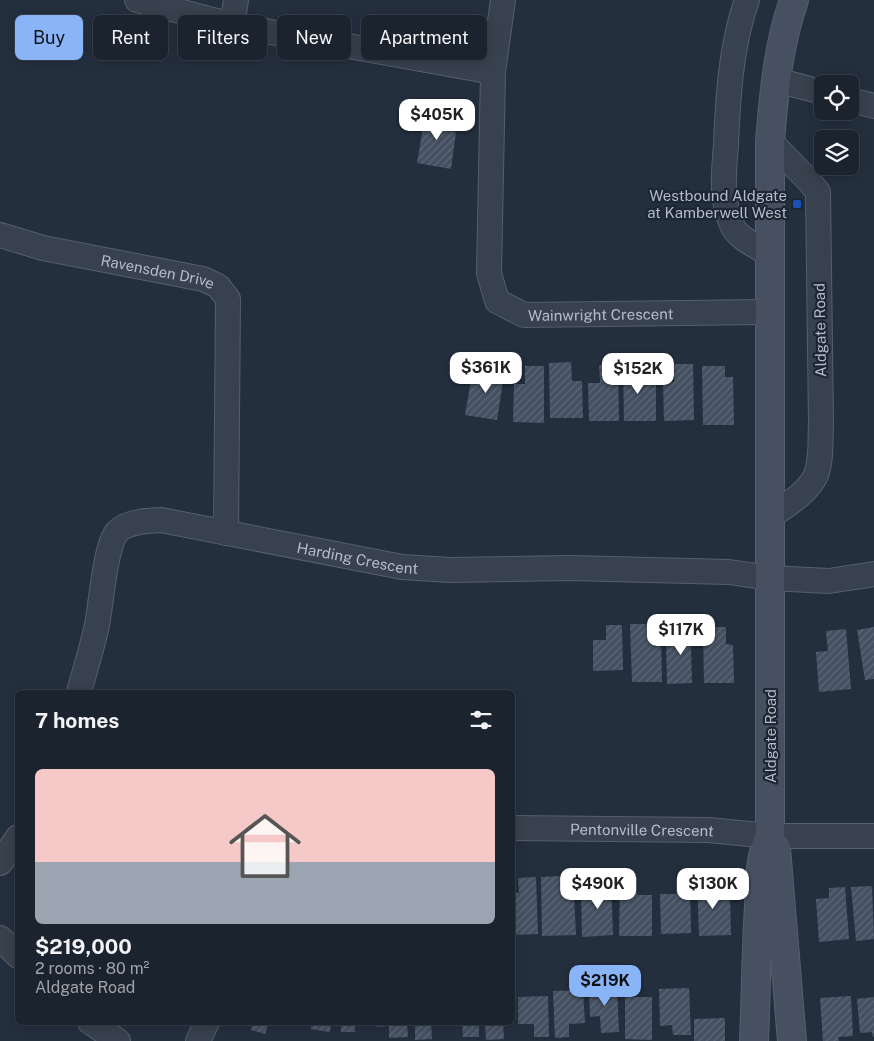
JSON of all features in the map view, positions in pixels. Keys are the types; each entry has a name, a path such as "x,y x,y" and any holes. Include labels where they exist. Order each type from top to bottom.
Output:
{"street":[{"path":"137,0 194,15"},
{"path":"234,15 236,0"},
{"name":"Wainwright Crescent","path":"504,0 493,72 488,274 497,301 524,316 770,312"},
{"path":"747,0 728,90 724,184 727,208 734,228 744,238 769,254"},
{"name":"Aldgate Road","path":"754,1041 761,870 764,850 770,836 770,140 776,80 787,21 794,0"},
{"path":"267,31 493,72"},
{"path":"776,80 814,90"},
{"path":"859,102 874,106"},
{"name":"Aldgate Road","path":"770,140 818,192 821,423 819,461 816,475 807,488 770,517"},
{"name":"Ravensden Drive","path":"0,235 43,248 202,279 218,286 228,299 226,533"},
{"name":"Harding Crescent","path":"79,690 97,626 110,543 118,531 132,524 147,521 161,520 402,567 450,570 570,568 729,572 770,578 829,581 874,574"},
{"name":"Pentonville Crescent","path":"515,828 708,830 770,836 874,836"},
{"name":"Aldgate Road","path":"770,836 776,849 792,1041"},
{"path":"0,863 15,841"},
{"path":"0,938 15,953"},
{"path":"94,1025 118,1041"},
{"path":"198,1041 206,1025"}],"building":[{"path":"426,110 448,113 445,130 456,132 451,169 417,163"},
{"path":"571,362 572,381 582,381 583,418 550,418 549,363"},
{"path":"618,364 619,421 589,421 588,383 600,383 599,365"},
{"path":"674,364 693,364 694,420 664,421 663,382 674,382"},
{"path":"645,365 645,384 656,384 656,421 624,421 623,366"},
{"path":"484,366 505,369 497,420 465,415 471,380 482,382"},
{"path":"525,366 544,366 544,423 513,422 514,384 525,384"},
{"path":"702,366 725,366 725,377 733,377 734,425 703,425"},
{"path":"630,624 649,624 649,639 661,639 662,682 632,682"},
{"path":"606,625 622,625 623,670 593,671 593,640 606,640"},
{"path":"698,627 698,644 691,645 692,683 667,684 666,641 678,640 678,628"},
{"path":"703,627 726,627 726,644 733,645 734,683 704,683"},
{"path":"874,627 874,679 865,680 857,630"},
{"path":"846,629 851,689 819,692 816,652 828,651 826,631"},
{"path":"561,876 561,895 574,895 576,935 542,936 541,877"},
{"path":"536,877 538,934 515,935 515,893 519,893 518,878"},
{"path":"620,877 637,877 637,895 652,895 652,936 619,936"},
{"path":"595,878 611,878 613,935 582,937 581,894 596,893"},
{"path":"676,879 690,879 691,933 661,934 660,894 676,894"},
{"path":"697,879 716,879 717,897 730,896 731,935 699,936"},
{"path":"872,886 874,939 856,941 851,887"},
{"path":"845,887 849,939 819,942 816,899 829,898 829,888"},
{"path":"617,985 619,1032 601,1033 600,1016 590,1017 589,986"},
{"path":"689,988 691,1035 673,1035 672,1025 660,1026 659,989"},
{"path":"583,990 585,1023 569,1024 569,1037 555,1038 553,991"},
{"path":"548,996 549,1037 534,1037 534,1024 518,1024 518,997"},
{"path":"851,996 853,1036 838,1037 839,1041 823,1041 820,998"},
{"path":"625,997 652,997 652,1040 625,1039"},
{"path":"874,997 873,1037 872,1032 860,1033 857,999"},
{"path":"725,1018 725,1041 694,1041 694,1019"},
{"path":"252,1025 268,1025 265,1034 251,1030"},
{"path":"311,1025 331,1025 330,1032 311,1029"},
{"path":"341,1025 355,1025 355,1032 341,1032"},
{"path":"377,1025 407,1025 408,1037 389,1038 389,1026 377,1027"},
{"path":"415,1025 431,1025 432,1039 415,1040"},
{"path":"462,1025 479,1025 479,1037 463,1037"},
{"path":"485,1025 503,1025 504,1039 486,1040"}],"place":[{"name":"Westbound Aldgate at Kamberwell West","path":"797,204"}]}
